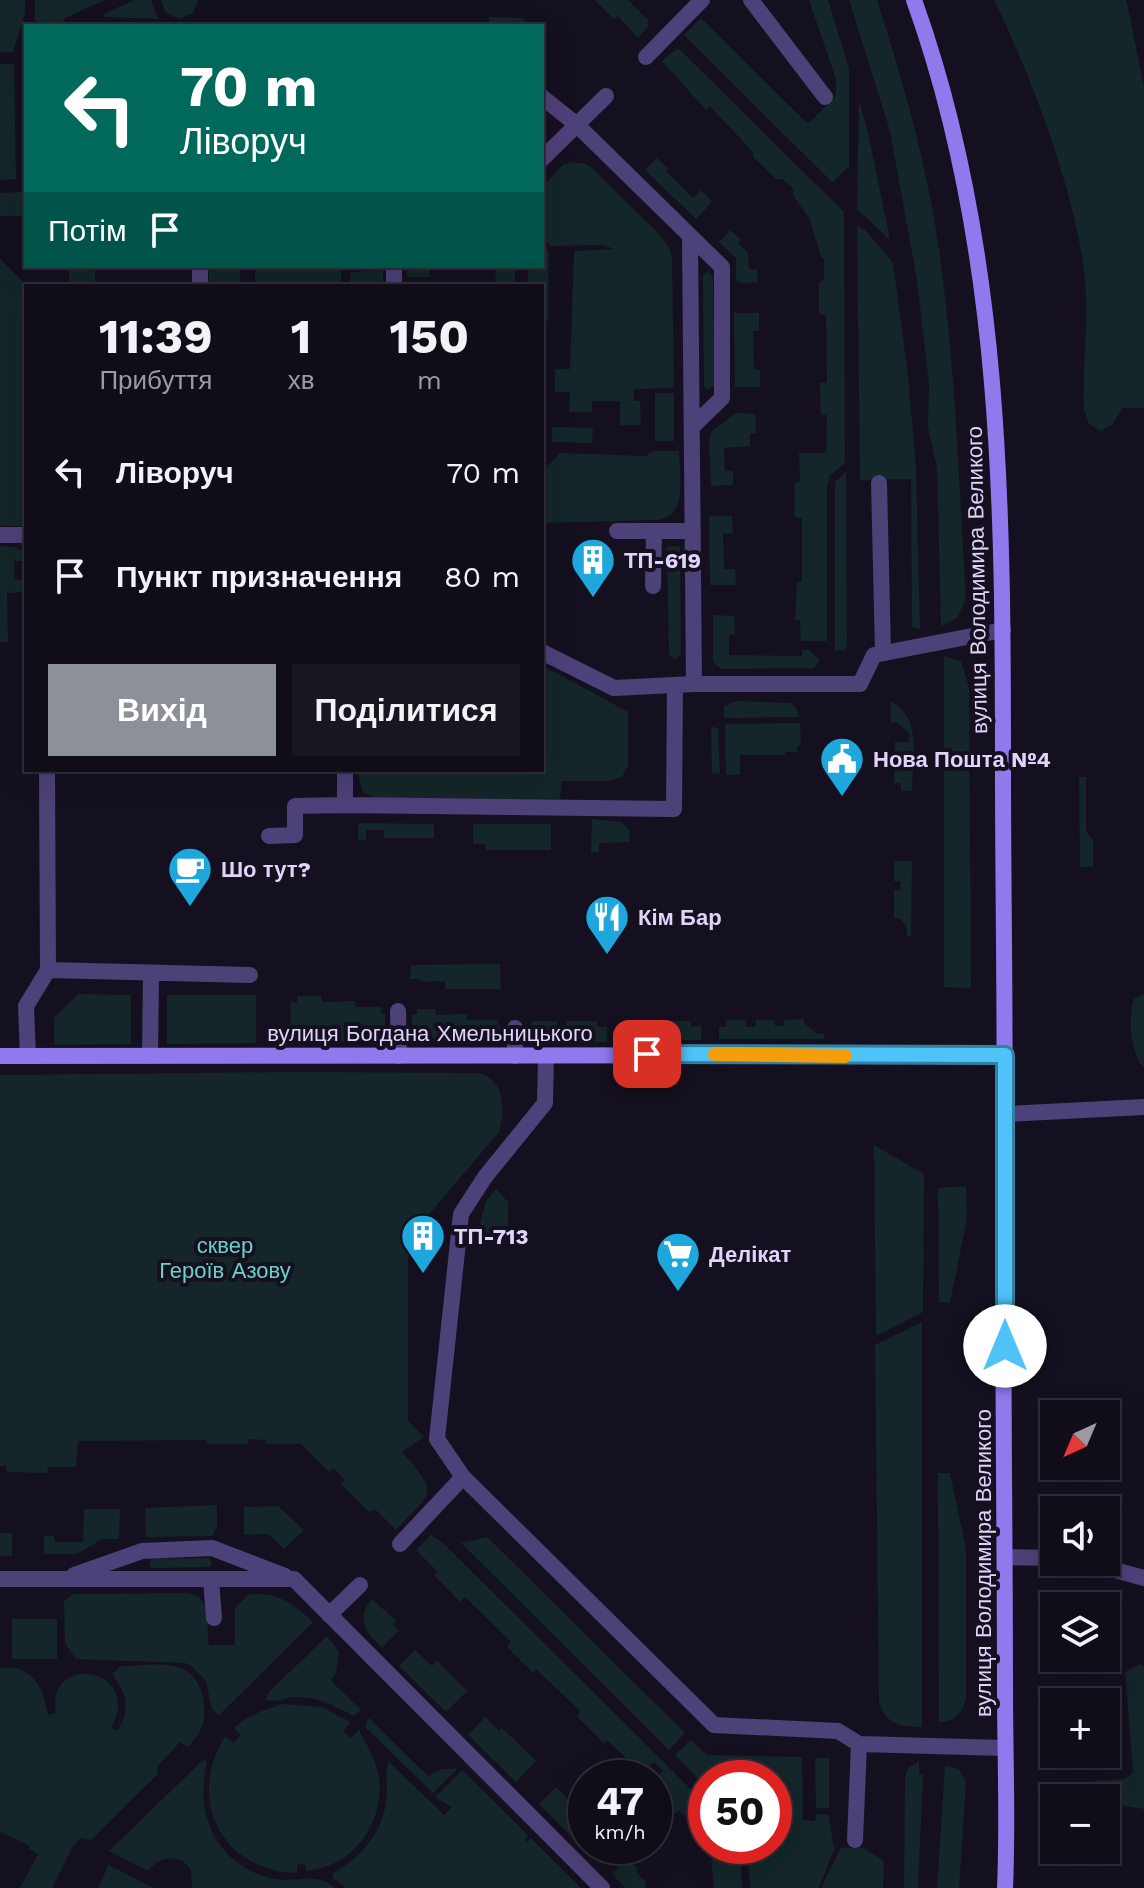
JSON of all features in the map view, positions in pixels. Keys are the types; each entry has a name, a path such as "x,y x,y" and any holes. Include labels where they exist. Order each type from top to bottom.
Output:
{"main road":[{"name":"вулиця Володимира Великого","path":"914,0 949,111 979,271 995,408 1003,630 1005,1888"},
{"name":"вулиця Богдана Хмельницького","path":"0,1056 1005,1055"}],"street":[{"path":"646,57 702,0"},
{"path":"751,0 825,97"},
{"path":"544,157 606,96"},
{"path":"544,99 577,125 722,267 722,398 692,427"},
{"path":"690,238 694,684"},
{"path":"879,483 883,653"},
{"path":"617,531 693,531"},
{"path":"653,586 654,531"},
{"path":"0,535 24,535"},
{"path":"544,653 614,688 694,684 860,684 874,655 1003,630"},
{"path":"269,836 295,835 295,806 674,809 675,685"},
{"path":"28,1056 26,1006 48,970 47,772"},
{"path":"345,772 345,805"},
{"path":"48,970 250,975"},
{"path":"150,1056 151,974"},
{"path":"398,1011 399,1056"},
{"path":"515,1028 515,1056"},
{"path":"546,1056 545,1103 485,1177 461,1214 437,1439 463,1477 714,1725 838,1731 859,1744 1005,1748"},
{"path":"1006,1114 1144,1107"},
{"path":"400,1544 463,1477"},
{"path":"60,1580 142,1551 212,1548 294,1579 602,1888"},
{"path":"1005,1557 1040,1558"},
{"path":"1120,1571 1144,1578"},
{"path":"0,1579 294,1579"},
{"path":"211,1579 214,1618"},
{"path":"329,1615 360,1585"},
{"path":"855,1840 859,1744"}],"green space":[{"path":"0,0 25,0 25,13 13,52 0,52"},
{"path":"35,0 105,0 65,18 62,24 35,21"},
{"path":"135,0 151,0 158,19 104,17 105,13"},
{"path":"161,0 198,0 193,13 179,19 165,12"},
{"path":"595,0 628,0 648,20 648,27 638,38 618,16 614,19"},
{"path":"809,0 828,0 849,68 849,167 832,182 684,35 701,18 808,124 836,96 836,79"},
{"path":"849,0 877,0 915,131 933,212 955,405 966,599 957,618 941,626 937,468 928,427 929,384 917,280 890,131"},
{"path":"994,0 1126,0 1127,3 1144,87 1144,408 1122,408 1112,425 1101,431 1089,424 1084,410 1086,297 1073,212 1037,100"},
{"path":"489,17 521,18 528,24 489,24"},
{"path":"676,49 844,212 845,463 830,475 827,487 827,641 801,641 800,620 795,620 797,583 802,581 802,518 794,517 795,483 800,481 799,453 826,453 827,415 821,415 820,383 827,383 826,316 819,314 819,282 824,280 824,259 810,220 793,195 794,190 783,179 776,179 753,157 753,152 710,106 706,110 662,61"},
{"path":"0,64 14,64 16,179 0,180"},
{"path":"859,100 869,137 890,240 857,209"},
{"path":"657,158 693,198 701,190 712,202 696,219 645,170"},
{"path":"572,162 586,164 594,170 661,236 672,258 674,388 634,389 634,401 640,401 641,425 620,425 620,401 592,401 592,412 569,412 570,392 555,392 555,369 570,369 574,251 615,249 602,245 551,246 544,240 544,185 563,165"},
{"path":"24,192 24,216 0,216 0,193"},
{"path":"857,226 865,230 893,263 916,468 920,629 912,627 911,479 860,480"},
{"path":"730,230 741,240 738,243 748,253 749,269 757,269 758,282 742,283 736,280 736,258 719,242"},
{"path":"544,246 549,251 546,359 544,284 528,284 528,268 544,268"},
{"path":"0,259 25,284 24,526 0,526"},
{"path":"69,268 95,268 95,284 69,284"},
{"path":"209,268 240,268 240,284 209,284"},
{"path":"255,268 341,268 341,284 255,282"},
{"path":"407,268 430,268 430,277 407,277"},
{"path":"496,268 515,268 515,284 495,284"},
{"path":"383,270 383,284 350,284 351,272"},
{"path":"708,270 713,278 714,385 708,390 704,387 703,276"},
{"path":"734,313 759,313 759,331 753,331 754,369 760,370 760,387 735,387"},
{"path":"655,393 674,393 674,441 655,441"},
{"path":"736,413 755,414 756,433 750,434 750,446 724,448 725,471 733,471 733,485 711,486 709,439 712,431"},
{"path":"552,427 593,428 592,443 552,442"},
{"path":"654,451 679,451 680,493 674,511 667,517 657,520 544,523 544,470 560,453 646,456"},
{"path":"846,472 847,645 846,650 835,651 835,482"},
{"path":"709,516 732,516 733,533 723,533 724,569 735,569 736,585 710,585"},
{"path":"0,546 14,547 24,551 24,561 14,561 14,579 24,580 24,592 7,593 8,642 0,642"},
{"path":"680,546 681,653 675,660 669,654 667,547"},
{"path":"713,615 734,616 735,634 729,635 729,655 802,656 802,650 809,650 820,660 814,668 721,669 713,662"},
{"path":"944,656 961,661 969,688 971,988 944,987"},
{"path":"544,666 628,712 628,766 622,777 608,781 562,781 560,799 375,798 363,792 358,772 544,772"},
{"path":"736,701 791,703 799,717 724,718 724,706"},
{"path":"890,701 907,717 911,728 914,753 912,791 901,791 901,783 894,783 895,742 909,742 909,733 898,723 891,723"},
{"path":"800,723 801,745 797,746 797,752 740,755 740,775 726,775 725,724"},
{"path":"711,726 718,729 720,774 712,773"},
{"path":"1079,777 1086,777 1086,831 1093,841 1093,867 1080,867"},
{"path":"592,819 621,822 629,830 630,842 599,843 599,852 591,853"},
{"path":"358,823 434,824 434,838 384,838 384,830 366,830 366,840 358,840"},
{"path":"473,824 551,824 551,850 486,850 485,844 473,844"},
{"path":"894,861 912,861 911,936 907,936 907,927 899,918 894,918 894,890 900,890 901,882 894,881"},
{"path":"500,964 501,989 445,989 445,981 410,979 411,965"},
{"path":"1144,993 1144,1068 1133,1045 1131,1025 1134,999"},
{"path":"78,994 131,995 131,1044 54,1045 54,1018"},
{"path":"167,995 256,995 256,1043 167,1044"},
{"path":"297,996 321,996 322,1002 355,1001 355,1007 381,1007 381,1013 385,1014 385,1042 291,1042 290,1002 297,1003"},
{"path":"417,1009 435,1009 436,1015 467,1014 467,1020 498,1020 498,1026 503,1026 503,1042 412,1043 412,1015 417,1014"},
{"path":"804,1019 804,1023 816,1033 824,1034 824,1039 719,1039 719,1027 726,1027 726,1020 746,1020 746,1027 755,1027 756,1020 774,1020 775,1026 784,1026 784,1020"},
{"path":"532,1021 557,1021 557,1028 566,1028 566,1021 597,1021 597,1027 607,1027 607,1042 523,1041 523,1027 531,1027"},
{"path":"636,1021 659,1021 660,1027 668,1027 668,1021 691,1021 691,1027 701,1026 701,1040 628,1041 627,1028 636,1028"},
{"name":"сквер Героїв Азову","path":"479,1073 488,1077 499,1089 502,1115 499,1132 408,1239 408,1420 424,1437 402,1452 427,1485 424,1500 396,1530 375,1509 369,1512 341,1484 345,1480 334,1468 329,1472 301,1444 266,1444 265,1440 248,1439 248,1444 207,1444 206,1440 78,1441 76,1467 48,1467 47,1473 7,1472 6,1466 0,1466 0,1075"},
{"path":"874,1145 924,1174 923,1312 876,1336"},
{"path":"966,1186 967,1218 950,1303 939,1302 938,1188"},
{"path":"496,1189 508,1202 508,1241 492,1236 480,1223 486,1201"},
{"path":"922,1322 922,1727 895,1723 886,1716 879,1702 875,1345"},
{"path":"938,1473 950,1473 966,1549 966,1699 957,1716 939,1722"},
{"path":"217,1505 217,1527 212,1536 146,1537 145,1508"},
{"path":"278,1506 304,1530 284,1549 268,1534 244,1535 244,1507"},
{"path":"84,1509 120,1509 119,1539 102,1539 77,1554 44,1554 44,1536 54,1536 55,1542 83,1542"},
{"path":"0,1533 12,1533 12,1556 0,1556"},
{"path":"431,1535 443,1543 662,1760 628,1760 607,1740 605,1744 577,1717 580,1711 536,1669 533,1673 507,1647 511,1642 465,1597 460,1602 434,1575 437,1571 416,1550"},
{"path":"487,1537 685,1733 669,1750 461,1543"},
{"path":"209,1558 212,1563 210,1567 151,1568 149,1563 151,1559"},
{"path":"187,1593 196,1596 205,1607 209,1645 235,1645 235,1608 248,1595 267,1595 284,1600 313,1622 219,1715 212,1709 206,1681 185,1663 76,1659 65,1643 64,1601 73,1594"},
{"path":"372,1599 396,1621 393,1625 399,1630 382,1648 371,1636 363,1619"},
{"path":"12,1619 57,1619 57,1659 12,1659"},
{"path":"327,1636 339,1652 336,1673 331,1681 361,1710 354,1716 306,1697 266,1700 268,1693"},
{"path":"415,1650 432,1666 437,1661 467,1691 446,1712 399,1666"},
{"path":"1139,1664 1144,1666 1144,1809 1120,1805 1120,1784 1092,1784 1094,1781 1125,1779 1133,1772 1125,1672"},
{"path":"164,1665 187,1671 199,1685 204,1703 200,1731 188,1747 180,1742 157,1767 158,1774 91,1840 81,1838 72,1848 52,1888 20,1888 38,1854 29,1849 30,1846 0,1832 0,1668 28,1674 39,1687 48,1715 56,1713 57,1693 65,1681 78,1674 92,1674 106,1680 115,1691 118,1707 111,1728 118,1730 125,1715 126,1701 112,1674 121,1666"},
{"path":"282,1704 322,1707 350,1722 343,1731 351,1738 359,1730 379,1777 377,1811 371,1826 352,1852 324,1868 307,1871 304,1864 297,1865 297,1873 271,1869 249,1860 231,1846 218,1828 211,1807 209,1784 214,1761 225,1737 234,1743 241,1735 234,1728 239,1723"},
{"path":"485,1717 499,1731 502,1728 536,1761 516,1782 468,1735"},
{"path":"369,1718 428,1776 443,1769 457,1769 433,1793 365,1727"},
{"path":"691,1740 707,1755 802,1757 803,1820 815,1821 816,1814 829,1815 835,1847 819,1888 750,1888 749,1864 792,1864 792,1760 688,1760 688,1768 675,1755"},
{"path":"815,1758 829,1758 829,1808 816,1808"},
{"path":"204,1759 207,1762 204,1801 208,1820 225,1852 256,1873 284,1880 321,1880 335,1888 192,1888 191,1869 180,1860 163,1860 148,1871 109,1851"},
{"path":"919,1761 919,1774 923,1775 918,1888 904,1888 905,1778 908,1768"},
{"path":"389,1762 444,1815 452,1807 435,1797 462,1770 528,1835 525,1839 527,1842 531,1838 581,1888 346,1888 333,1878 333,1873 356,1857 373,1838 384,1814"},
{"path":"945,1766 959,1769 966,1782 959,1888 937,1888"},
{"path":"672,1770 688,1786 688,1819 679,1811 675,1814 672,1811"},
{"path":"556,1787 568,1799 568,1833 539,1804"},
{"path":"841,1848 863,1848 884,1861 883,1888 821,1888"},
{"path":"622,1864 632,1864 646,1882 645,1888 626,1888 612,1874"},
{"path":"712,1864 741,1864 742,1888 714,1888"},
{"path":"109,1865 154,1888 98,1888"}],"slow traffic":[{"path":"715,1054 845,1056"}],"place":[{"name":"ТП-619","path":"593,599"},
{"name":"Нова Пошта №4","path":"842,798"},
{"name":"Шо тут?","path":"190,908"},
{"name":"Кім Бар","path":"607,956"},
{"name":"ТП-713","path":"423,1275"},
{"name":"Делікат","path":"678,1293"}],"route":[{"path":"647,1054 1005,1055 1005,1346"}]}
